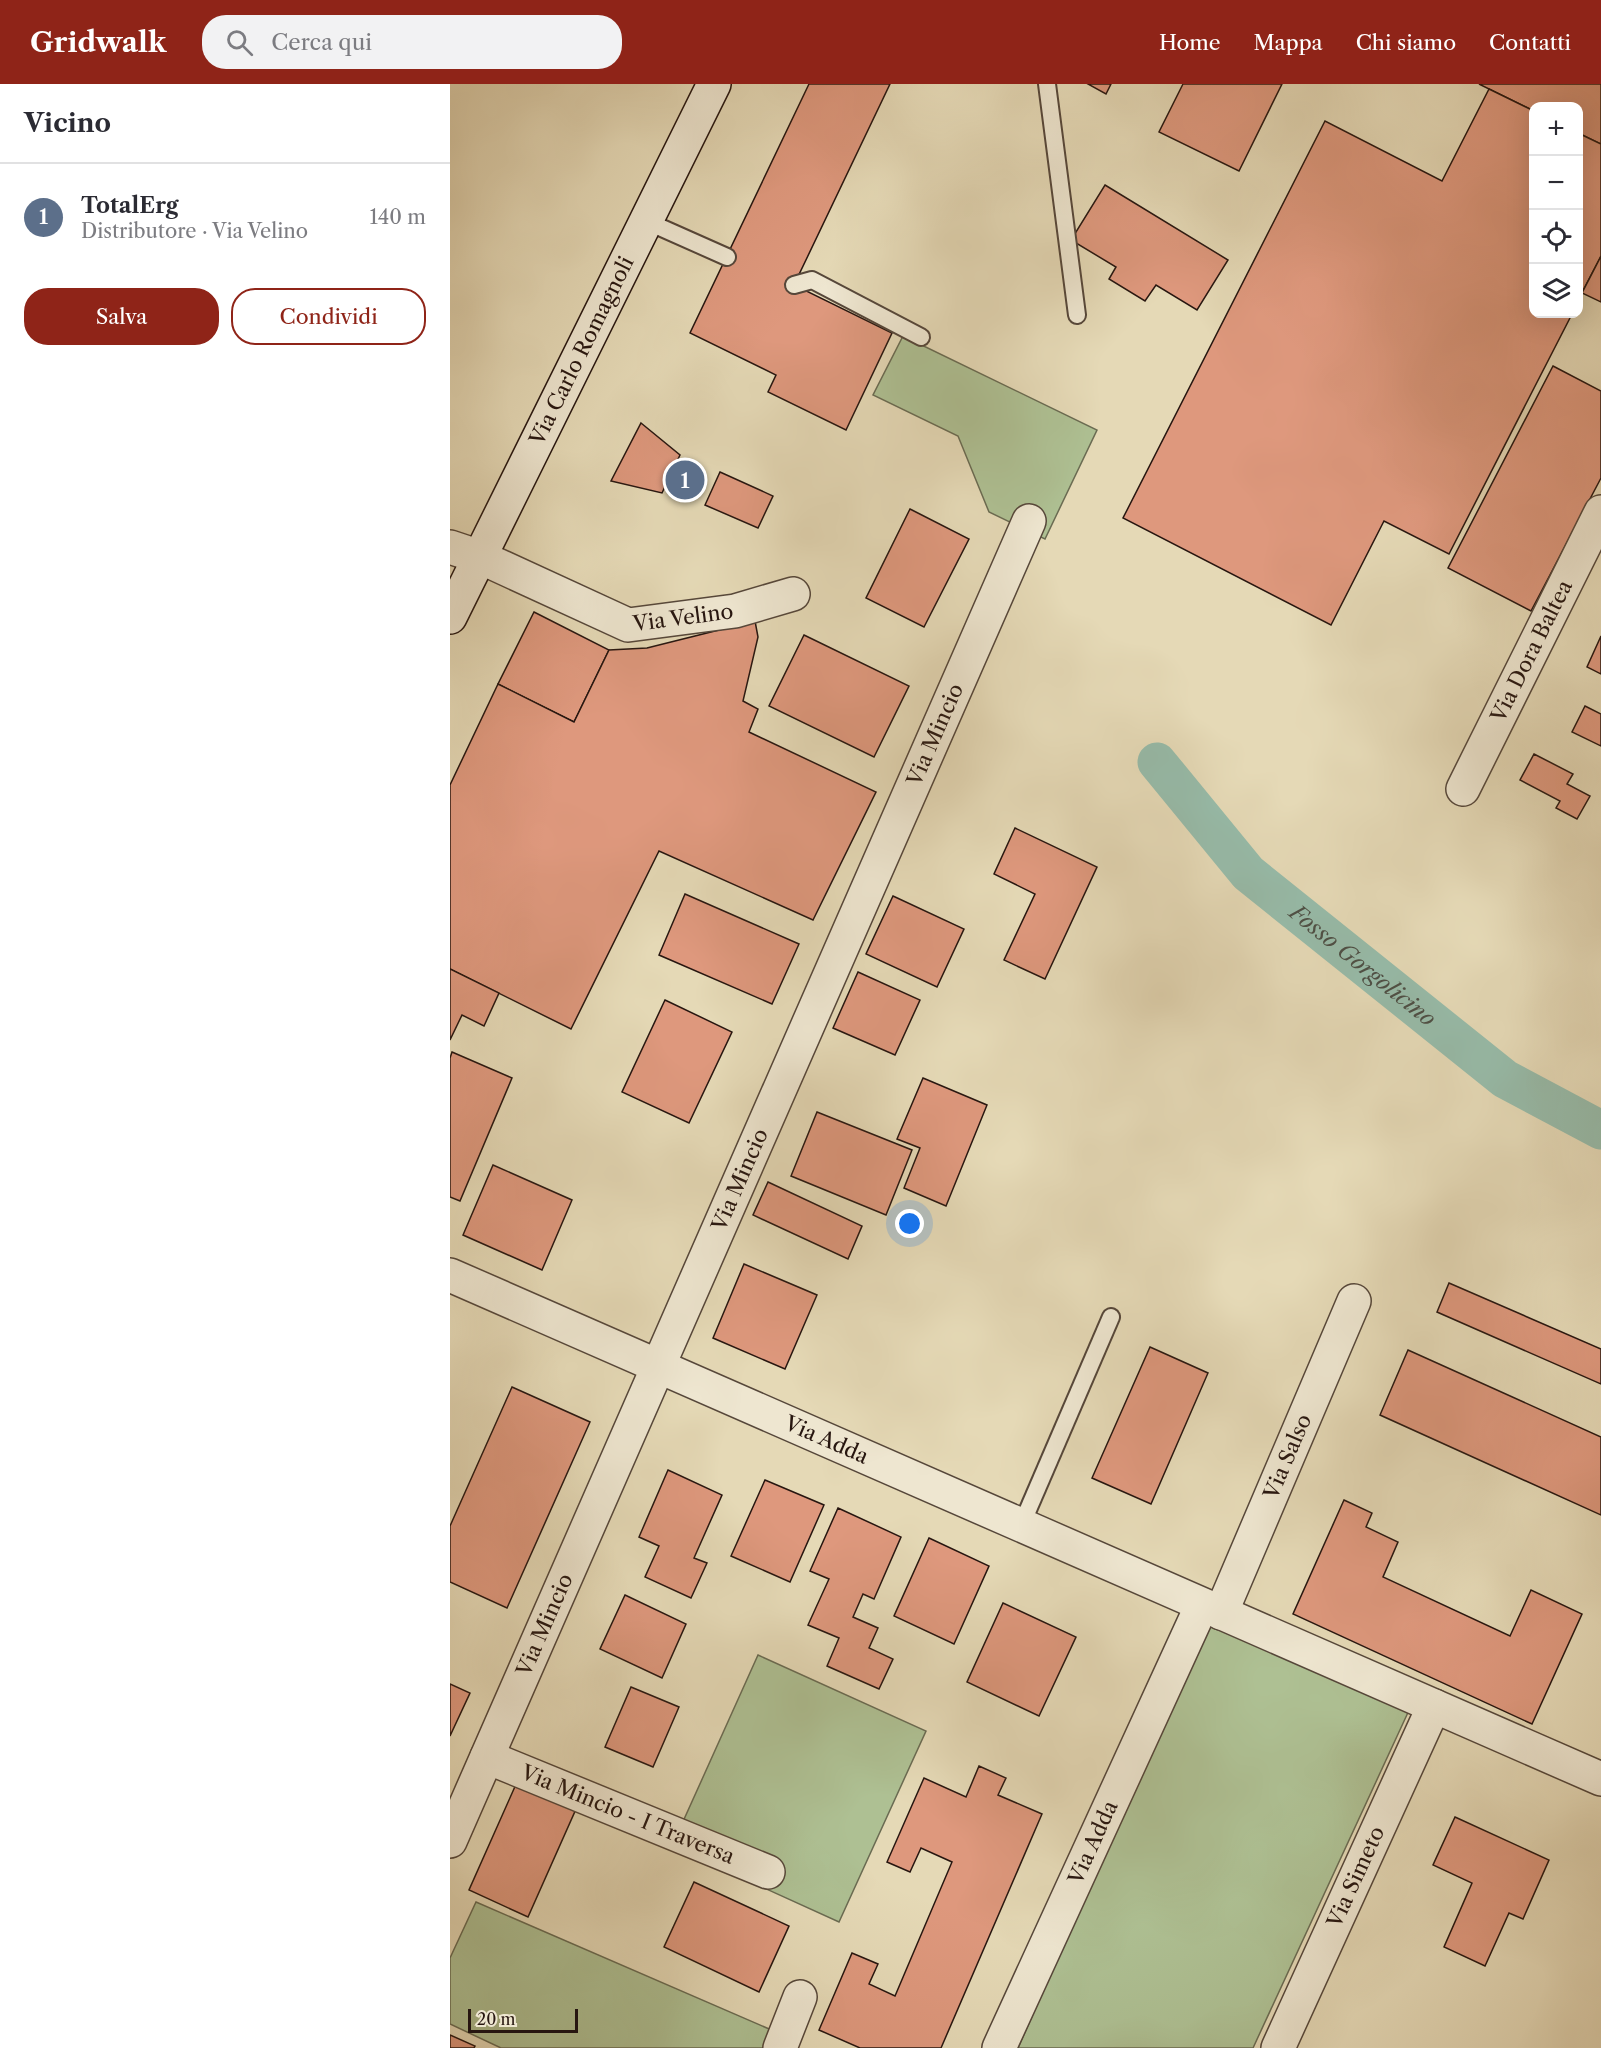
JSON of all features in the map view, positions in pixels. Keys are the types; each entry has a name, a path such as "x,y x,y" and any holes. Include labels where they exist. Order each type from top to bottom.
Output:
{"street":[{"name":"Via Carlo Romagnoli","path":"450,617 465,552 646,221 714,84"},
{"name":"Via Dora Baltea","path":"1463,789 1601,512"},
{"name":"Via Mincio","path":"454,1823 487,1757 1029,521"},
{"name":"Via Velino","path":"465,552 628,625 735,611 793,594"},
{"name":"Via Adda","path":"450,1275 1601,1779"},
{"name":"Via Salso","path":"1211,1609 1354,1300"},
{"name":"Via Adda","path":"999,2048 1211,1609"},
{"name":"Via Simeto","path":"1278,2048 1434,1706"},
{"name":"Via Mincio - I Traversa","path":"487,1757 768,1872"},
{"path":"780,2048 800,1997"}],"lane":[{"path":"1047,84 1077,315"},
{"path":"646,221 727,257"},
{"path":"794,285 812,279 921,337"},
{"path":"1022,1526 1111,1317"}],"green space":[{"path":"903,336 1097,430 1045,539 989,512 958,436 873,395"},
{"path":"1208,1617 1411,1706 1253,2048 1018,2048"},
{"path":"758,1655 926,1731 839,1922 672,1846"},
{"path":"476,1902 776,2032 770,2048 501,2048 450,2024 450,1958"}],"building":[{"path":"809,84 890,84 794,285 892,333 846,430 768,392 776,375 690,333"},
{"path":"1088,84 1111,84 1106,94"},
{"path":"1183,84 1282,84 1239,171 1159,132"},
{"path":"1479,84 1601,84 1601,144 1583,135 1583,102 1529,102 1529,109"},
{"path":"1489,89 1529,109 1529,318 1570,318 1449,554 1384,521 1331,625 1123,518 1325,121 1442,181"},
{"path":"1583,135 1601,144 1601,256 1583,290"},
{"path":"1105,185 1228,260 1197,310 1156,285 1145,301 1109,279 1116,267 1071,240"},
{"path":"1601,256 1601,302 1583,293"},
{"path":"1553,366 1601,391 1601,478 1531,611 1448,568"},
{"path":"641,423 680,455 662,493 611,481"},
{"path":"720,472 773,496 758,528 705,505"},
{"path":"910,509 969,539 924,627 866,598"},
{"path":"534,612 609,650 574,722 498,684"},
{"path":"755,621 758,637 743,701 758,709 749,732 876,792 813,920 659,851 571,1029 450,969 450,785 498,684 574,722 609,650 647,648"},
{"path":"804,635 909,686 874,757 769,706"},
{"path":"1601,636 1601,674 1587,667"},
{"path":"1585,706 1601,714 1601,746 1572,732"},
{"path":"1534,754 1573,774 1567,784 1590,796 1577,819 1556,808 1560,801 1520,780"},
{"path":"1015,828 1097,867 1045,979 1004,960 1035,894 994,874"},
{"path":"685,894 799,944 772,1004 659,955"},
{"path":"893,896 964,929 937,987 866,954"},
{"path":"450,969 499,993 484,1026 462,1015 450,1040"},
{"path":"858,972 920,1000 895,1055 833,1028"},
{"path":"665,1000 732,1032 689,1123 622,1092"},
{"path":"452,1052 512,1078 460,1201 450,1197 450,1058"},
{"path":"923,1078 987,1105 946,1206 904,1188 920,1148 897,1139"},
{"path":"817,1112 912,1150 886,1215 791,1176"},
{"path":"493,1165 572,1200 542,1270 463,1235"},
{"path":"768,1182 862,1226 848,1259 753,1215"},
{"path":"744,1264 817,1295 785,1369 713,1338"},
{"path":"1449,1283 1601,1349 1601,1384 1437,1312"},
{"path":"1150,1347 1208,1373 1151,1504 1092,1478"},
{"path":"1408,1350 1601,1437 1601,1515 1380,1415"},
{"path":"512,1387 590,1422 507,1608 450,1582 450,1526"},
{"path":"668,1470 722,1495 694,1558 707,1563 691,1598 645,1577 659,1546 639,1537"},
{"path":"765,1480 824,1505 790,1582 731,1556"},
{"path":"1344,1500 1372,1513 1366,1527 1398,1542 1383,1577 1510,1636 1531,1590 1582,1614 1532,1724 1293,1614"},
{"path":"838,1508 901,1537 874,1599 863,1594 853,1617 878,1628 869,1648 893,1659 879,1689 827,1666 839,1638 808,1625 829,1579 810,1571"},
{"path":"929,1538 989,1566 954,1644 894,1616"},
{"path":"625,1595 686,1624 662,1678 600,1649"},
{"path":"1003,1603 1076,1637 1039,1716 967,1682"},
{"path":"450,1684 470,1693 450,1736"},
{"path":"631,1687 679,1707 653,1767 605,1747"},
{"path":"979,1766 1006,1778 998,1795 1042,1814 941,2048 860,2048 819,2030 852,1953 878,1964 869,1984 895,1996 952,1862 921,1848 910,1872 887,1862 924,1778 966,1797"},
{"path":"517,1782 576,1809 528,1917 469,1890"},
{"path":"1455,1817 1549,1860 1523,1919 1509,1913 1485,1966 1444,1947 1472,1883 1433,1865"},
{"path":"694,1882 789,1926 759,1992 664,1947"},
{"path":"450,2035 475,2046 474,2048 450,2048"}],"waterway":[{"name":"Fosso Gorgolicino","path":"1157,762 1248,873 1505,1079 1601,1130"}],"place":[{"name":"TotalErg","path":"685,480"}]}
